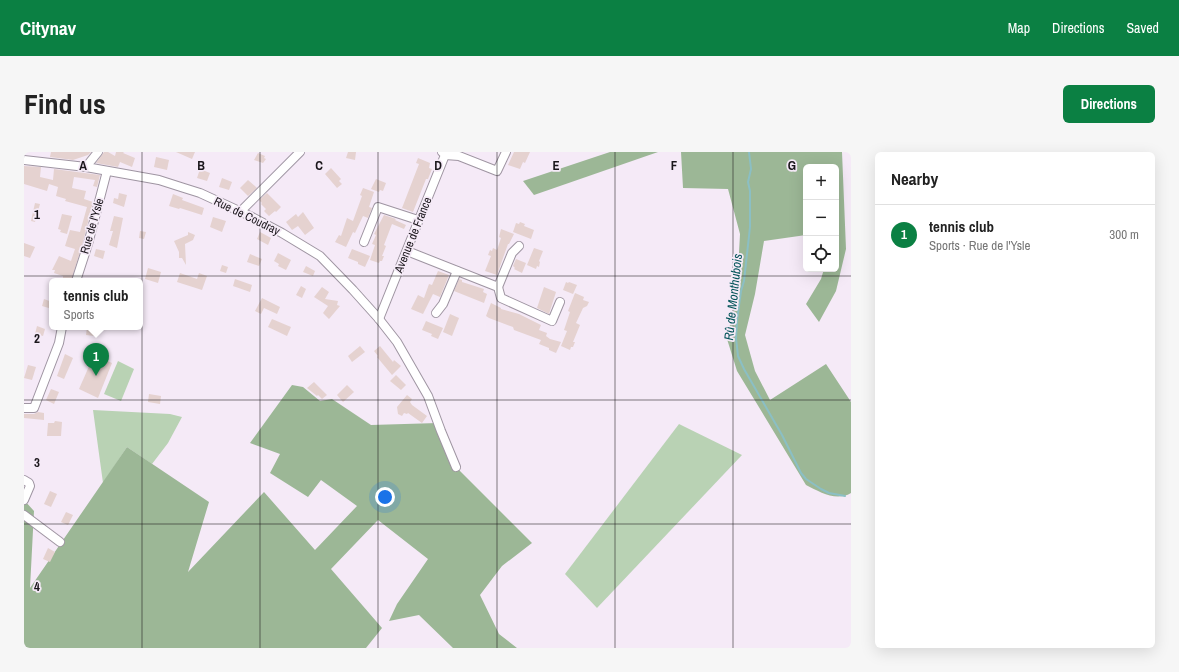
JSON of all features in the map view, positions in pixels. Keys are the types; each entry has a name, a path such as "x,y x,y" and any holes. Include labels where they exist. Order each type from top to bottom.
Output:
{"street":[{"path":"86,167 98,152"},
{"path":"240,212 300,152"},
{"path":"443,154 459,156 497,171 506,152"},
{"name":"Avenue de France","path":"379,319 407,251 443,154"},
{"name":"Rue de Coudray","path":"24,160 86,167 159,180 184,188 216,200 282,233 320,256 379,319 397,342 428,396 456,467"},
{"name":"Rue de l'Ysle","path":"77,278 108,171"},
{"path":"364,242 378,207 418,220"},
{"path":"519,246 512,253 498,287 501,298 552,321 560,302"},
{"path":"407,251 498,287"},
{"path":"436,313 443,304 457,271"},
{"path":"24,408 34,408 59,342 61,330"},
{"path":"24,480 29,483 30,486 24,500"},
{"path":"24,515 60,542"}],"green space":[{"path":"610,152 658,152 534,195 523,181"},
{"path":"681,152 842,152 846,249 836,291 819,322 806,304 821,279 823,272 839,272 839,164 803,164 803,235 764,241 755,294 745,335 755,371 770,400 826,364 851,402 851,493 840,497 828,495 806,485 737,371 727,339 737,290 740,234 728,189 683,188"},
{"path":"118,361 134,369 121,401 104,394"},
{"path":"292,385 303,387 320,401 332,399 371,425 438,423 456,467 532,543 502,566 480,595 499,634 517,648 453,648 419,615 389,621 397,604 428,559 378,520 331,569 382,628 366,648 24,648 24,500 34,511 30,588 127,447 209,502 188,572 264,492 315,550 357,506 321,480 308,497 270,473 280,454 250,443"},
{"path":"93,410 170,414 182,417 168,443 152,464 127,447 103,483"},
{"path":"679,424 742,455 597,608 565,574"}],"building":[{"path":"51,152 91,152 88,155 73,160 50,157"},
{"path":"104,152 108,152 115,156 116,152 124,152 123,153 135,158 132,167 120,162 118,167 96,163"},
{"path":"176,152 195,152 192,159"},
{"path":"348,152 356,152 355,160 346,158"},
{"path":"514,152 530,152 525,163 523,162 520,169 508,165"},
{"path":"258,153 265,156 264,158 266,159 263,163 254,160"},
{"path":"156,157 169,160 167,170 154,167"},
{"path":"418,158 430,163 429,168 432,169 428,179 426,179 413,212 402,208 419,164 416,163"},
{"path":"24,166 41,167 40,177 53,180 54,169 100,175 97,187 93,186 95,180 74,177 72,188 86,191 84,199 93,202 72,278 63,278 63,276 54,273 55,270 52,270 59,256 71,261 75,249 65,246 70,230 80,232 87,207 65,201 66,199 56,196 58,187 49,184 47,191 24,184"},
{"path":"331,168 341,179 339,181 342,184 337,188 325,174"},
{"path":"200,169 210,173 207,181 197,178"},
{"path":"222,178 232,182 229,190 219,187"},
{"path":"376,179 386,183 383,191 380,190 379,192 371,189"},
{"path":"248,180 257,188 248,196 240,188"},
{"path":"363,188 374,192 369,207 372,208 368,218 363,216 346,247 335,242 339,235 341,236 347,218 353,221 362,196 360,195"},
{"path":"119,193 127,195 124,207 113,203 114,198 118,199"},
{"path":"267,193 281,207 269,216 264,211 266,209 259,200"},
{"path":"173,194 183,198 182,200 204,208 202,215 169,206"},
{"path":"35,203 40,204 35,222 31,221"},
{"path":"303,212 314,228 305,235 298,226 292,230 286,222 296,214 298,217"},
{"path":"62,214 72,216 67,234 60,232 61,230 58,229"},
{"path":"384,215 396,219 395,220 406,225 404,229 392,224 384,245 386,246 382,256 384,256 382,261 379,263 370,260 375,245 372,244 376,235 374,234"},
{"path":"114,216 123,218 117,248 109,245 113,231 110,231"},
{"path":"213,217 226,221 222,232 210,227"},
{"path":"520,222 525,224 524,226 534,230 531,239 513,232 516,223 519,224"},
{"path":"501,229 514,234 508,244 497,275 485,271 491,256 488,255 490,250 492,251 493,248 497,250 501,238 499,237"},
{"path":"140,231 146,232 144,239 139,238"},
{"path":"188,232 195,235 193,240 185,244 186,265 182,258 179,258 179,252 174,241 188,235"},
{"path":"260,232 271,238 268,245 257,239"},
{"path":"24,243 35,247 30,258 24,256"},
{"path":"534,248 543,251 539,261 539,267 537,266 536,269 527,265"},
{"path":"96,249 105,251 103,259 94,256"},
{"path":"352,249 370,256 365,267 348,258"},
{"path":"278,253 291,260 286,270 278,266 279,264 274,261"},
{"path":"250,254 262,259 259,266 247,262"},
{"path":"516,259 526,263 522,273 514,269 515,268 513,266"},
{"path":"222,265 228,267 226,273 220,271"},
{"path":"306,266 315,271 313,276 303,272"},
{"path":"148,268 161,272 158,283 145,279"},
{"path":"438,271 449,275 440,297 433,294 423,314 411,309 418,295 424,298 429,284 432,285"},
{"path":"180,273 197,279 199,273 207,276 202,290 177,282"},
{"path":"235,279 252,285 250,292 233,286"},
{"path":"459,279 462,280 462,282 484,289 483,292 487,294 484,303 454,291"},
{"path":"566,282 577,285 573,294 563,290"},
{"path":"301,286 306,289 302,298 296,295"},
{"path":"322,287 329,292 325,299 338,301 337,305 340,306 329,319 323,313 328,306 314,297"},
{"path":"544,287 556,292 549,314 537,308"},
{"path":"575,293 584,297 583,300 589,302 587,306 583,308 576,323 580,325 573,342 575,342 573,347 571,347 570,350 561,346 567,331 564,330 570,312 568,311"},
{"path":"262,298 280,307 277,314 264,308 261,314 255,311"},
{"path":"44,299 49,301 49,308 42,306"},
{"path":"491,303 501,309 519,314 541,325 539,330 547,333 546,336 550,339 561,342 556,353 539,344 541,340 514,330 513,327 486,316"},
{"path":"450,314 459,318 452,336 443,332"},
{"path":"272,319 291,327 287,336 268,327"},
{"path":"426,321 443,328 438,339 431,336 432,334 422,330"},
{"path":"37,326 45,329 43,336 35,334"},
{"path":"87,330 96,330 94,336 86,335"},
{"path":"360,346 365,352 352,362 348,356"},
{"path":"380,346 393,362 394,360 401,366 392,375 374,351"},
{"path":"65,354 73,358 64,379 57,376"},
{"path":"94,355 112,363 98,398 79,389"},
{"path":"28,365 36,367 32,380 24,378"},
{"path":"396,375 406,385 401,390 390,381"},
{"path":"314,382 327,395 322,399 307,388"},
{"path":"347,385 354,392 343,402 337,395"},
{"path":"51,389 59,392 54,404 46,400"},
{"path":"149,394 161,396 160,404 148,402"},
{"path":"407,395 412,399 410,402 412,405 427,416 422,423 408,413 404,413 402,416 398,414 397,407"},
{"path":"38,412 44,413 44,420 24,418 24,414 34,414"},
{"path":"55,421 62,422 61,436 47,436 48,423 54,423"},
{"path":"50,491 57,494 51,507 44,504"},
{"path":"66,512 73,515 68,525 61,522"},
{"path":"48,548 55,552 50,562 43,559"}],"waterway":[{"name":"Rû de Monthubois","path":"749,152 751,169 748,182 750,191 750,227 744,281 737,320 736,338 738,356 782,435 801,473 806,479 821,489 829,493 845,496"}],"place":[{"name":"tennis club","path":"96,376"}]}
